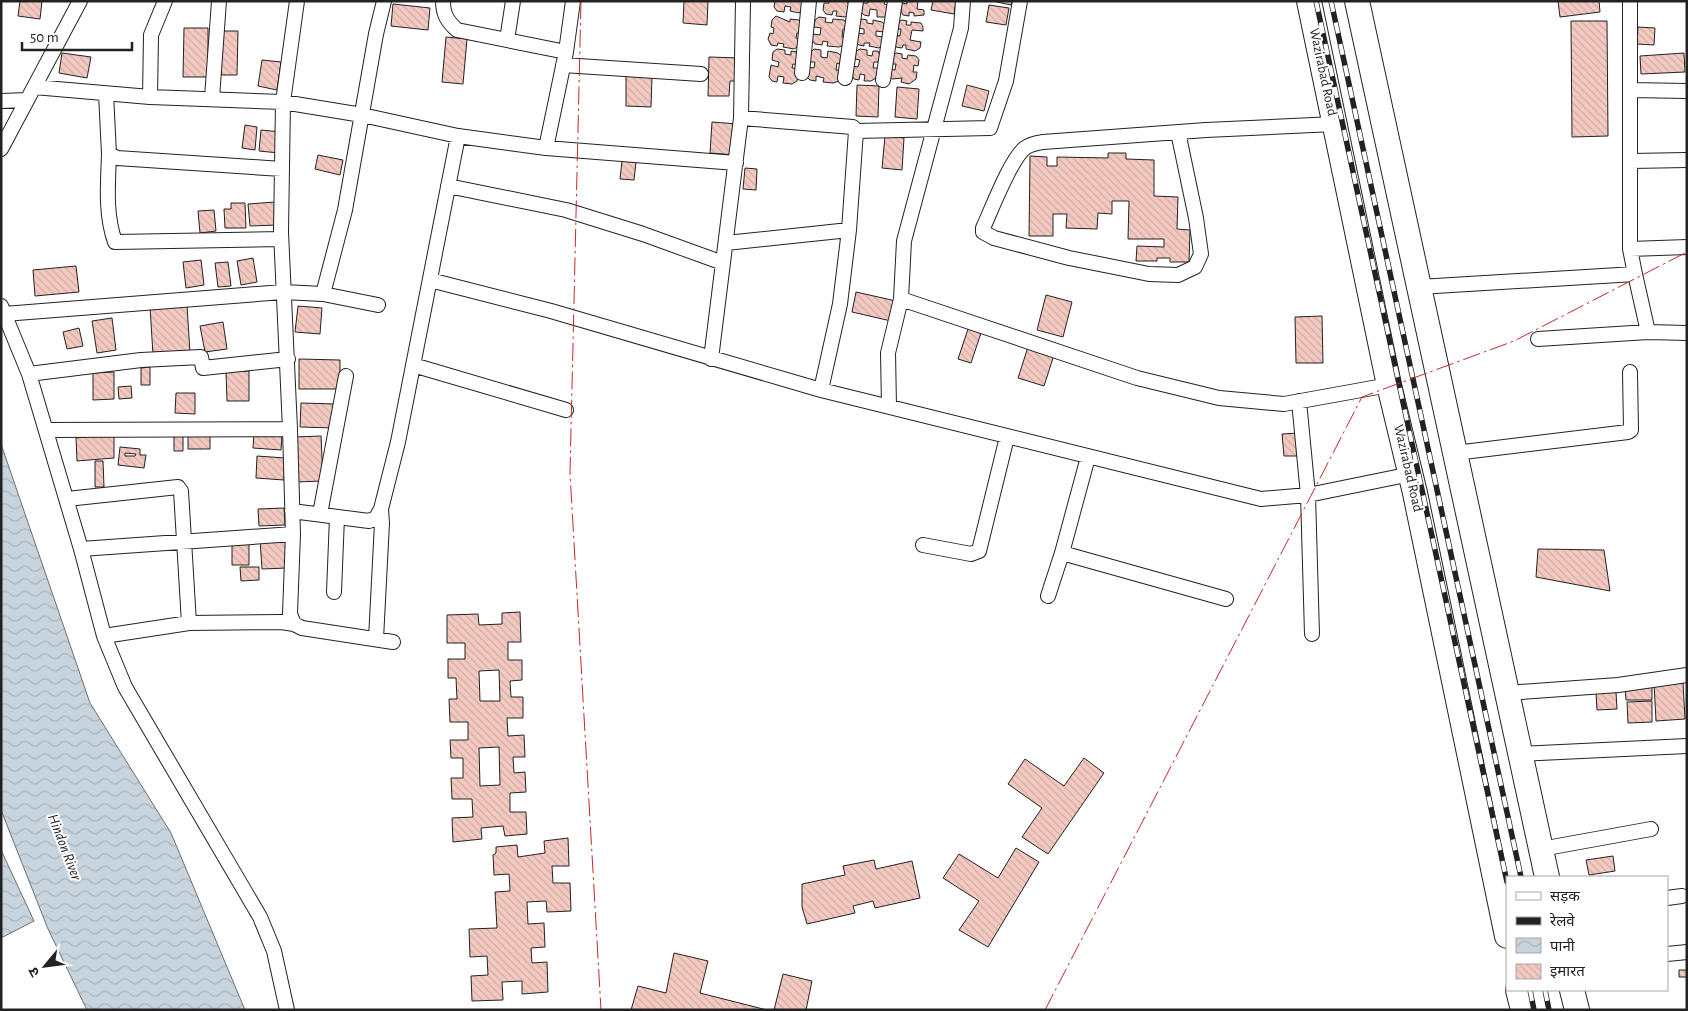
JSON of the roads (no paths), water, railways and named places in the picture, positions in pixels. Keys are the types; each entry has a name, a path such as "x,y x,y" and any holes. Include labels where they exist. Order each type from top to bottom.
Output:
{"highway":[{"name":"Wazirabad Road","path":"1309,1 1389,385 1411,474 1506,931"},
{"path":"1314,25 1318,16 1316,1"},
{"path":"1355,8 1419,288 1547,876"},
{"path":"1518,991 1523,1010"},
{"path":"1572,991 1576,1010"}],"street":[{"path":"1,149 80,1"},
{"path":"150,97 151,35 165,1"},
{"path":"212,98 219,1"},
{"path":"294,624 290,614 293,534 288,360 281,239 283,102 297,1"},
{"path":"323,294 345,210 376,34 384,1"},
{"path":"443,1 444,13 457,30 507,40 564,58 701,74"},
{"path":"507,40 513,1"},
{"path":"546,148 573,1"},
{"path":"711,359 741,118 743,1"},
{"path":"802,73 809,1"},
{"path":"844,78 856,1"},
{"path":"883,80 895,1"},
{"path":"889,406 888,353 901,299 904,241 961,28 963,1"},
{"path":"741,118 853,127 856,131 990,128 1006,80 1020,1"},
{"path":"1630,1 1630,249 1648,332"},
{"path":"34,87 150,97 283,102 362,115 458,136 546,148 736,163"},
{"path":"1631,90 1687,91"},
{"path":"106,94 109,154 109,225 115,242 281,239"},
{"path":"1,101 27,100"},
{"path":"1178,132 1196,218 1201,254 1196,267 1178,275 1140,273 1069,258 994,238 983,232 983,228 1012,168 1024,148 1043,142 1178,132 1335,124"},
{"path":"821,390 840,304 849,230 856,131"},
{"path":"376,639 381,509 398,442 458,136"},
{"path":"109,154 117,158 282,169"},
{"path":"1631,161 1687,160"},
{"path":"448,186 566,210 643,234 724,263"},
{"path":"726,243 849,230"},
{"path":"1630,249 1687,247"},
{"path":"1419,288 1635,274"},
{"path":"430,280 551,310 711,359 821,390 1088,458 1261,499 1308,495 1411,474"},
{"path":"288,1010 274,951 260,917 125,687 104,636 81,549 29,374 3,310 283,292 323,294 378,305"},
{"path":"901,299 1137,378 1219,398 1284,404 1389,385"},
{"path":"1538,339 1648,332 1687,333"},
{"path":"29,374 141,360 201,357 203,368 288,360"},
{"path":"413,366 566,410"},
{"path":"1455,453 1628,432 1631,430 1632,415 1630,372"},
{"path":"320,514 346,376"},
{"path":"1299,401 1308,495 1312,634"},
{"path":"46,430 290,429"},
{"path":"923,545 971,554 979,551 1007,437"},
{"path":"1048,596 1088,458"},
{"path":"66,499 178,488 181,491 189,623"},
{"path":"292,511 373,520 381,509"},
{"path":"334,592 337,517"},
{"path":"81,549 293,534"},
{"path":"1062,553 1226,599"},
{"path":"104,636 189,623 281,622 294,624 302,628 393,642"},
{"path":"1507,693 1618,685 1687,675"},
{"path":"1519,754 1687,746"},
{"path":"1541,849 1652,829"},
{"path":"1668,898 1682,896"},
{"path":"1668,954 1687,952"}],"water":[{"name":"Hindon River","path":"1,444 90,703 171,833 245,1010 87,1010 48,929 1,810"},
{"path":"1,850 34,921 1,938"}],"railway":[{"path":"1316,1 1506,877"},
{"path":"1331,1 1521,876"},
{"path":"1530,991 1534,1010"},
{"path":"1545,991 1549,1010"}]}
